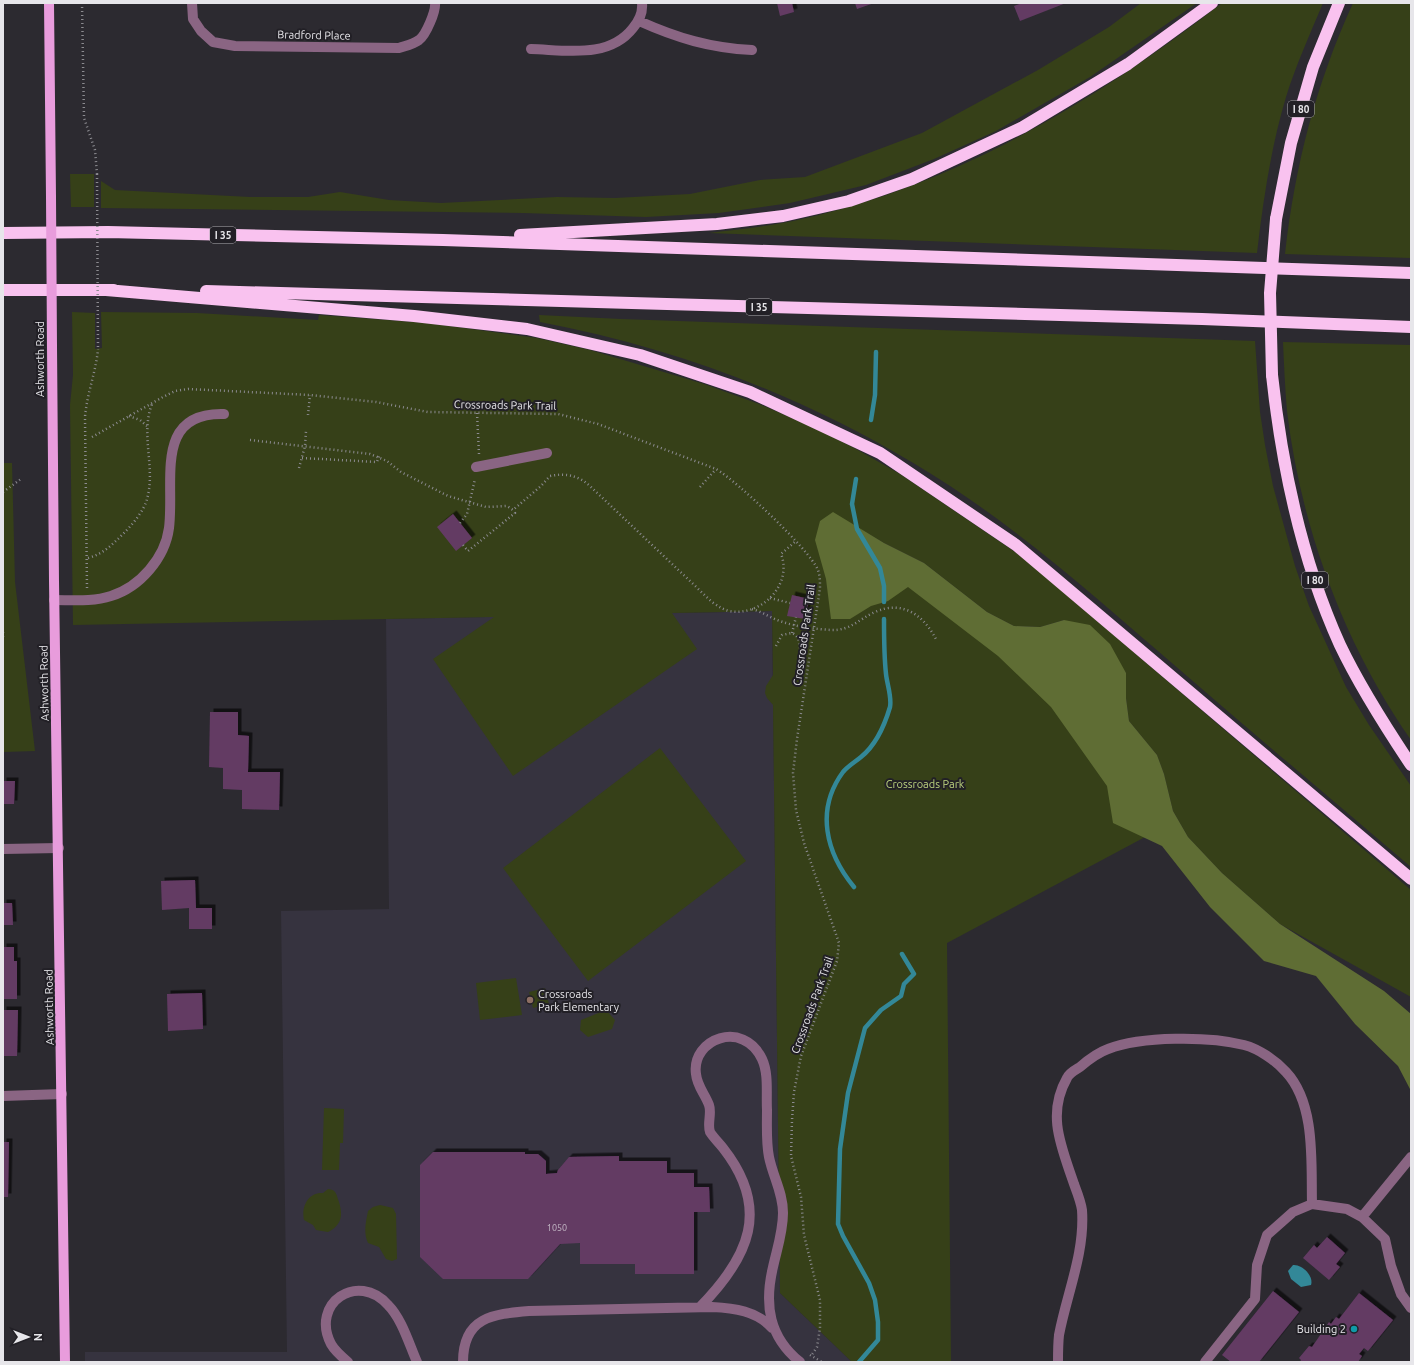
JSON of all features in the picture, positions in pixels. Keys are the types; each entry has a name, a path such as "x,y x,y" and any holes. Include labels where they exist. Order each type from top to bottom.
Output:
{"highway":[{"path":"443,240 717,224 783,216 849,201 912,179 1023,127 1128,64 1212,3"},
{"name":"I 80","path":"1340,3 1311,74 1291,143 1276,219 1270,293 1272,375 1277,420 1290,497 1311,572 1340,645 1377,714 1411,765"},
{"name":"I 35","path":"3,233 108,232 443,240 1411,273"},
{"name":"I 35","path":"3,290 300,292 667,305 1202,319 1411,327"},
{"path":"106,290 414,316 527,329 640,355 750,392 880,453 1016,545 1411,879"}],"main road":[{"name":"Ashworth Road","path":"49,3 54,600 59,848 65,1362"}],"street":[{"name":"Bradford Place","path":"192,3 193,19 212,42 235,46 399,48 420,40 436,9 435,3"},
{"path":"531,49 591,51 603,49 626,36 639,21 642,3"},
{"path":"639,21 672,36 696,43 731,49 752,50"},
{"path":"54,600 85,599 110,596 133,586 151,568 164,546 169,529 171,454 177,435 185,424 197,416 224,414"},
{"path":"478,466 547,453"},
{"path":"3,849 59,848"},
{"path":"700,1307 737,1262 748,1234 750,1215 748,1196 741,1175 733,1161 709,1131 709,1105 697,1080 696,1064 699,1055 709,1044 724,1037 739,1036 748,1040 763,1060 766,1083 769,1157 782,1196 783,1214 780,1241 772,1269 769,1299 770,1319 774,1329 789,1353 800,1362"},
{"path":"1058,1362 1059,1336 1081,1245 1082,1209 1057,1131 1056,1111 1059,1098 1068,1076 1095,1055 1128,1043 1154,1040 1218,1040 1246,1045 1267,1055 1286,1072 1297,1088 1304,1105 1310,1135 1312,1204"},
{"path":"3,1096 62,1094"},
{"path":"1362,1217 1411,1157"},
{"path":"1205,1362 1255,1299 1258,1266 1267,1235 1293,1212 1312,1204 1347,1209 1362,1217 1384,1239 1391,1266 1401,1294 1411,1308"},
{"path":"348,1362 332,1345 328,1336 327,1318 332,1303 339,1296 348,1291 358,1290 375,1294 390,1306 417,1362"},
{"path":"463,1362 465,1342 474,1326 491,1316 500,1313 700,1307 729,1308 754,1314 764,1319 774,1329"}],"path":[{"path":"82,3 84,118 95,150 97,174 98,349 96,368 88,395 85,417 88,558 88,589 85,599"},
{"name":"Crossroads Park Trail","path":"92,438 175,391 188,389 310,395 376,402 415,411 477,413 532,412 576,417 716,469 728,475 796,541 811,559 820,578 797,739 794,773 794,796 804,843 837,932 839,952 829,986 801,1056 794,1092 791,1156 801,1197 804,1235 820,1300 818,1341 817,1347 811,1356 822,1362"},
{"path":"308,415 310,395"},
{"path":"88,558 99,555 114,544 128,529 147,500 149,478 147,426 148,415 152,403"},
{"path":"460,522 467,514 478,466 477,413"},
{"path":"129,416 140,420 147,426"},
{"path":"299,468 305,446 306,431"},
{"path":"250,440 365,452 379,456 401,472 436,491 486,506 507,506 513,510"},
{"path":"302,458 377,462 379,456"},
{"path":"700,487 716,469"},
{"path":"513,510 541,486 550,476 565,474 582,479 712,602 723,609 730,611 751,609 764,612 782,622 830,630 845,629 853,626 875,612 890,608 900,608 911,612 925,621 937,641"},
{"path":"3,492 20,479"},
{"path":"463,545 468,551 515,513 513,510"},
{"path":"751,609 770,598 778,588 784,576 784,563 781,554 796,541"},
{"path":"770,598 790,603"},
{"path":"792,633 796,617"},
{"path":"3,632 3,638"},
{"path":"776,646 782,635 792,633 798,637 800,650"}],"shaded area":[{"name":"Crossroads Park Elementary","path":"772,611 780,1293 852,1362 85,1362 85,1352 287,1352 281,911 389,909 386,619"}],"green space":[{"path":"1141,3 1197,3 1090,77 996,131 934,159 866,185 790,203 719,213 646,217 523,213 101,208 101,181 115,190 250,197 308,197 340,192 389,200 441,203 557,197 615,198 690,194 760,180 805,177 922,133 1038,70 1109,27"},
{"path":"1222,3 1323,3 1303,50 1286,97 1268,174 1257,253 709,233 802,219 860,204 916,184 970,161 1024,134 1075,105 1126,73"},
{"path":"1353,3 1411,3 1411,258 1285,254 1289,221 1301,157 1309,126 1328,64"},
{"path":"70,174 94,174 94,207 71,207"},
{"name":"Crossroads Park","path":"72,312 95,313 95,349 102,348 101,312 197,313 318,320 319,315 427,323 537,338 590,350 704,384 759,404 815,428 900,474 1024,558 1411,890 1411,997 1280,924 1222,873 1188,837 1173,811 1164,774 1157,755 1129,721 1126,698 1126,673 1064,620 1040,627 1014,626 987,612 924,563 884,543 833,513 820,522 924,584 1083,728 1160,829 947,943 951,1362 852,1362 780,1293 773,705 765,693 766,686 773,675 772,611 672,613 697,649 513,776 433,659 494,617 73,625 70,405 73,375"},
{"path":"539,315 1255,341 1260,412 1265,445 1273,486 1295,566 1309,606 1346,687 1369,725 1411,786 1411,867 1052,561 985,510 950,486 915,464 870,439 780,395 734,376 639,345 540,322"},
{"path":"1283,342 1411,345 1411,740 1365,665 1346,625 1329,583 1315,541 1303,498 1294,455 1287,411"},
{"path":"3,463 12,463 15,582 35,751 3,752"},
{"path":"833,512 884,543 924,563 987,612 1014,626 1040,627 1064,620 1090,625 1110,644 1126,673 1126,698 1129,721 1157,755 1164,774 1173,811 1188,837 1222,873 1280,924 1384,991 1411,1014 1411,1091 1398,1066 1355,1024 1316,976 1264,961 1210,907 1162,846 1113,823 1107,786 1051,707 998,656 908,587 888,601 871,606 850,619 831,619 826,579 815,540 820,521"},
{"path":"660,748 746,861 588,981 503,868"},
{"path":"516,978 522,1015 480,1020 476,983"},
{"path":"545,988 549,1004 533,1008 529,992"},
{"path":"606,1010 615,1020 612,1029 588,1037 580,1030 581,1020"},
{"path":"324,1108 344,1109 343,1143 340,1143 339,1170 322,1170"},
{"path":"328,1189 333,1190 336,1193 341,1215 339,1223 328,1232 316,1230 313,1225 304,1220 303,1215 307,1201 313,1195 323,1193"},
{"path":"380,1205 393,1208 396,1214 397,1259 392,1261 386,1259 379,1247 368,1243 366,1235 365,1227 368,1211 373,1207"}],"water":[{"path":"1293,1265 1300,1266 1309,1274 1311,1278 1311,1285 1301,1287 1291,1279 1288,1271"}],"building":[{"path":"777,3 792,3 794,12 780,16"},
{"path":"855,3 874,3 857,9"},
{"path":"1022,3 1066,3 1020,21 1014,6"},
{"path":"453,514 472,538 456,551 437,527"},
{"path":"792,595 809,599 805,619 787,616"},
{"path":"210,712 238,712 238,735 249,736 248,772 280,772 279,810 242,809 242,790 223,789 223,768 209,767"},
{"path":"3,781 15,781 14,804 3,804"},
{"path":"195,880 196,908 212,908 212,929 189,929 189,908 162,910 161,881"},
{"path":"3,903 12,903 13,925 3,925"},
{"path":"3,947 14,947 14,961 17,961 17,999 3,999"},
{"path":"202,993 203,1029 168,1031 167,994"},
{"path":"3,1010 18,1010 17,1056 3,1056"},
{"path":"3,1142 9,1142 8,1197 3,1197"},
{"path":"433,1152 525,1152 525,1154 538,1154 546,1161 546,1174 557,1173 569,1157 619,1156 619,1161 667,1161 667,1173 694,1173 694,1187 709,1187 710,1212 694,1212 694,1274 635,1274 635,1264 580,1264 580,1243 560,1244 528,1279 443,1279 420,1257 420,1165"},
{"path":"1327,1237 1345,1253 1336,1264 1340,1267 1329,1280 1303,1258 1314,1245 1317,1248"},
{"path":"1273,1291 1299,1312 1259,1362 1231,1362 1222,1355"},
{"name":"Building 2","path":"1359,1293 1393,1320 1368,1351 1364,1348 1359,1354 1362,1356 1358,1362 1300,1362 1301,1360 1299,1358 1309,1346 1312,1347 1329,1322 1331,1324 1336,1317 1339,1319"}],"waterway":[{"path":"871,420 875,395 876,352"},
{"path":"856,479 852,504 857,529 880,568 884,586 884,602"},
{"path":"854,887 844,874 831,846 827,816 829,801 834,786 843,772 871,747 883,727 890,707 885,660 884,619"},
{"path":"859,1362 878,1340 878,1322 875,1300 869,1283 838,1224 840,1149 848,1093 865,1028 881,1010 901,996 904,984 914,974 902,954"}],"place":[{"name":"Crossroads Park Elementary","path":"530,1000"},
{"name":"Building 2","path":"1354,1329"}]}
